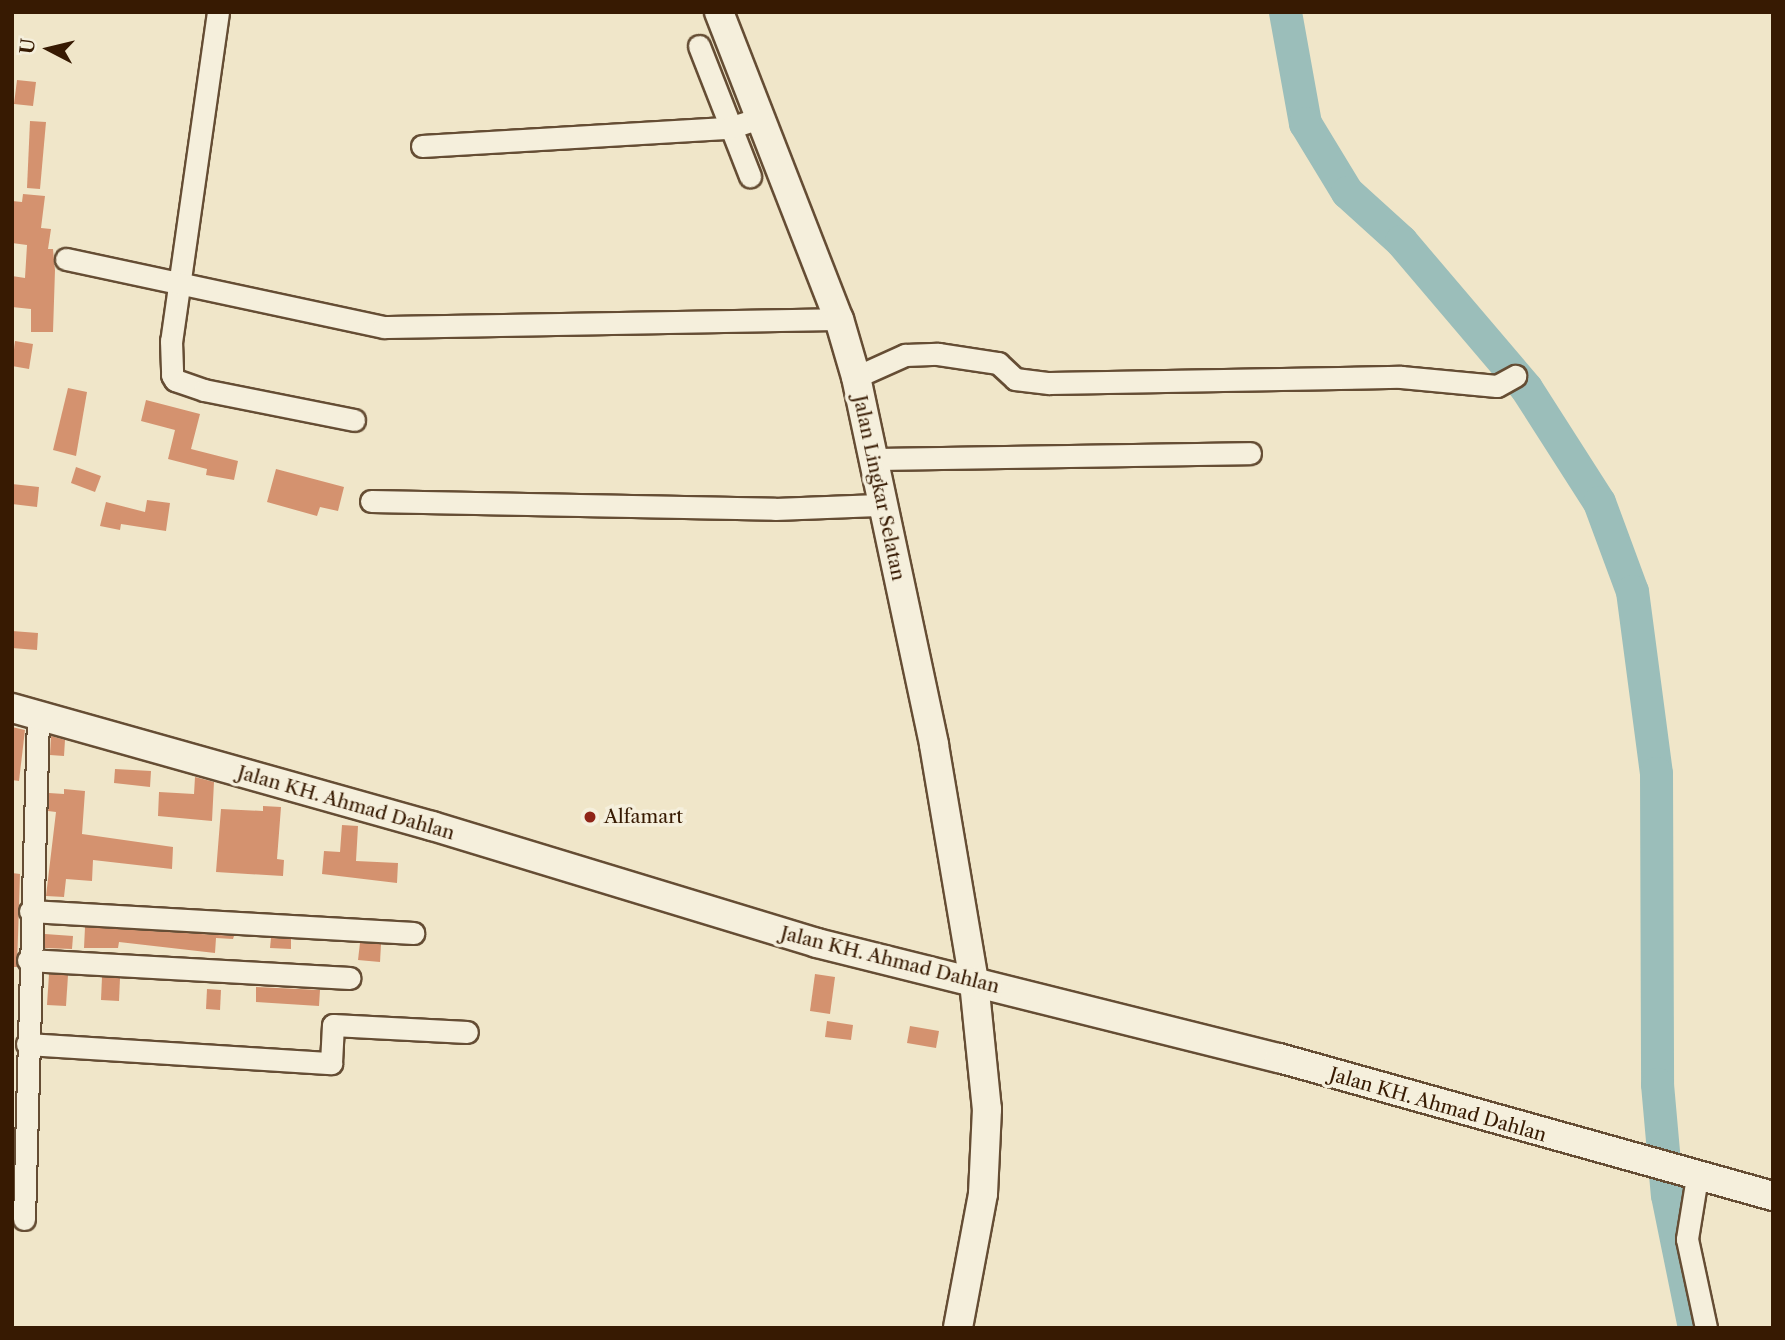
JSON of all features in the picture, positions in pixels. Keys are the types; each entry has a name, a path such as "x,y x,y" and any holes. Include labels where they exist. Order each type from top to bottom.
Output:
{"street":[{"path":"218,12 179,284 170,362 175,380 355,419"},
{"name":"Jalan Lingkar Selatan","path":"719,12 839,319 856,377 934,746 980,984 987,1151 958,1328"},
{"path":"699,46 750,176"},
{"path":"422,146 729,128 759,118"},
{"path":"66,259 384,327 839,319"},
{"path":"856,377 905,355 927,354 998,363 1015,379 1049,383 1401,377 1497,386 1515,376"},
{"path":"872,459 1250,453"},
{"path":"371,501 775,509 881,505"},
{"name":"Jalan KH. Ahmad Dahlan","path":"12,708 38,718 432,826 817,943 1279,1058 1648,1165 1773,1196"},
{"path":"24,1219 19,1065 27,1044 38,718"},
{"path":"30,911 413,933"},
{"path":"28,960 349,978"},
{"path":"27,1044 331,1063 333,1026 467,1032"},
{"path":"1688,1175 1688,1239 1706,1328"}],"building":[{"path":"17,80 36,82 33,106 14,104"},
{"path":"30,121 46,122 40,189 27,188"},
{"path":"23,194 45,196 41,228 51,229 48,249 53,249 55,270 53,332 31,332 31,309 12,307 12,276 25,278 27,245 12,243 12,201 22,202"},
{"path":"15,341 33,344 29,369 12,366"},
{"path":"68,388 87,392 76,456 53,450"},
{"path":"146,400 200,414 191,449 238,461 234,480 206,475 207,469 168,459 175,430 141,421"},
{"path":"76,467 101,476 95,492 71,483"},
{"path":"276,469 344,487 338,511 320,507 317,516 267,502"},
{"path":"12,484 39,487 37,507 12,504"},
{"path":"147,500 170,503 166,531 121,524 120,530 100,526 106,502 145,512"},
{"path":"12,631 38,633 37,650 12,648"},
{"path":"12,727 25,730 19,781 12,780"},
{"path":"51,736 65,740 64,756 50,755"},
{"path":"115,769 151,771 150,787 114,783"},
{"path":"195,777 214,782 212,821 158,816 159,792 194,794"},
{"path":"64,789 85,791 82,834 173,847 172,869 93,860 92,881 66,879 64,897 46,896 56,812 48,811 49,793 64,794"},
{"path":"263,806 281,807 277,859 284,860 283,876 216,872 221,809 263,811"},
{"path":"342,825 358,826 356,861 398,863 397,883 322,874 324,851 340,852"},
{"path":"12,873 20,874 17,967 12,967"},
{"path":"85,927 234,936 233,939 216,938 215,953 119,942 118,948 84,948"},
{"path":"45,934 73,936 72,949 45,948"},
{"path":"271,938 291,939 291,949 270,948"},
{"path":"360,943 381,944 380,962 358,960"},
{"path":"49,974 68,975 66,1006 47,1005"},
{"path":"815,974 835,977 830,1014 810,1011"},
{"path":"102,977 120,978 119,1001 101,1000"},
{"path":"256,987 320,990 319,1006 256,1002"},
{"path":"207,989 221,990 220,1010 206,1009"},
{"path":"827,1021 853,1025 851,1040 825,1037"},
{"path":"910,1026 939,1031 936,1048 907,1043"}],"waterway":[{"path":"1285,12 1305,123 1347,192 1401,241 1526,388 1599,502 1632,591 1656,773 1657,1084 1667,1195 1694,1328"}],"place":[{"name":"Alfamart","path":"590,817"}]}
